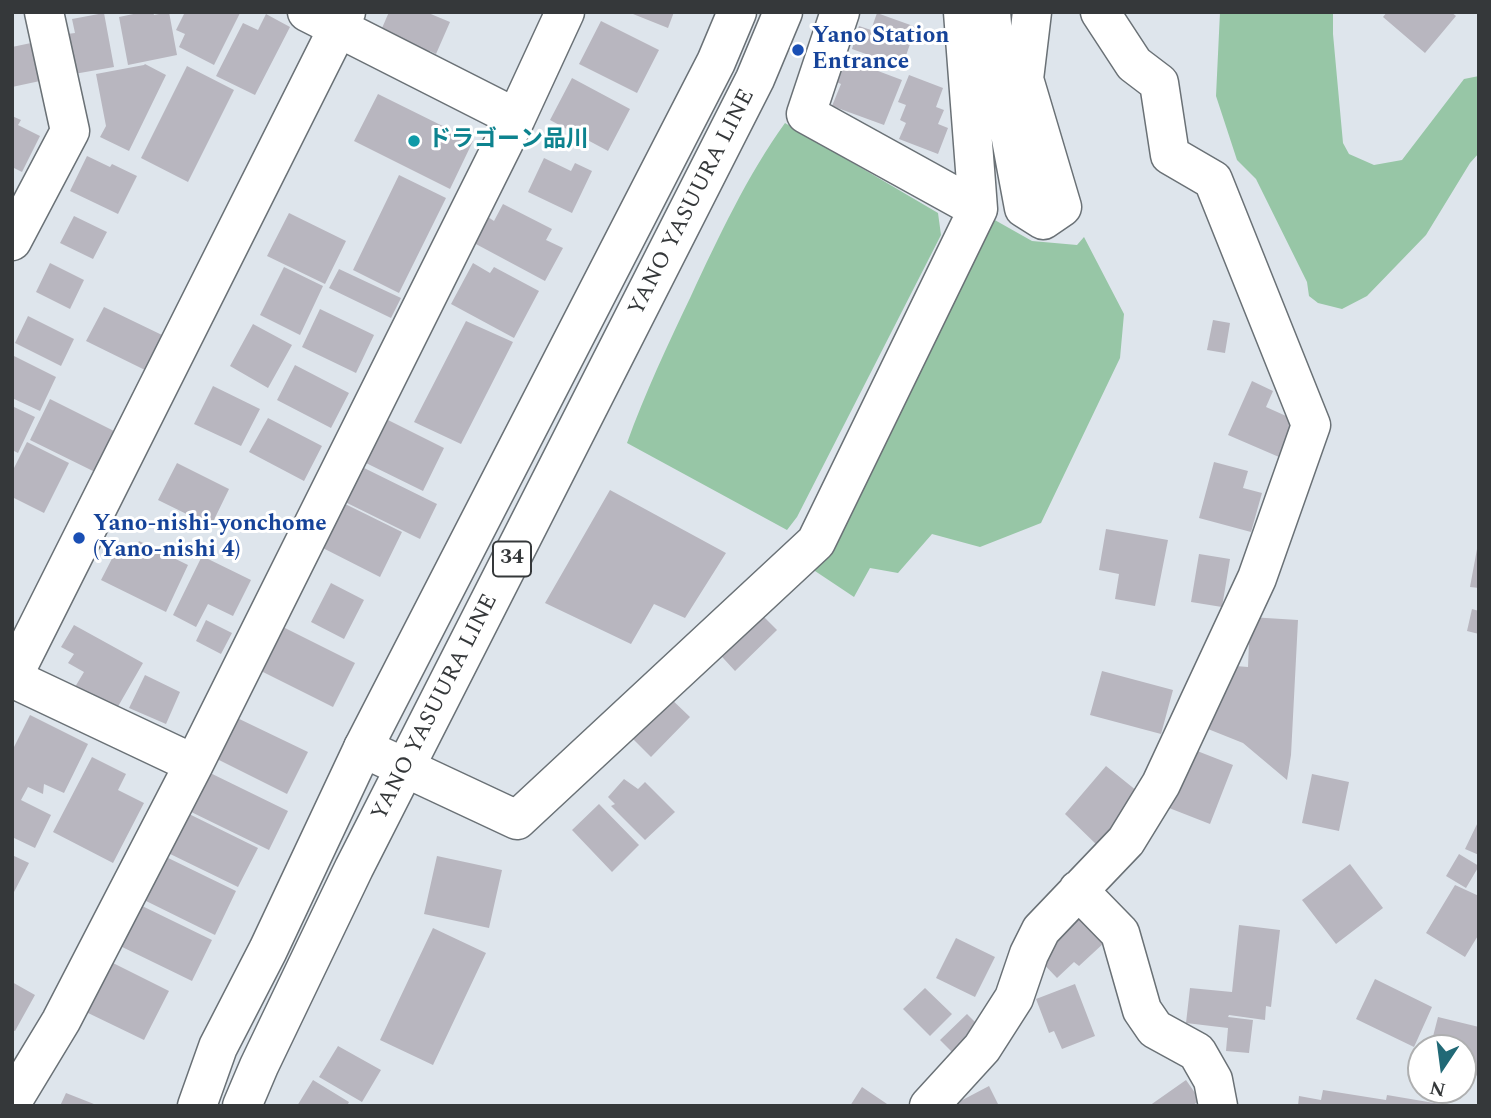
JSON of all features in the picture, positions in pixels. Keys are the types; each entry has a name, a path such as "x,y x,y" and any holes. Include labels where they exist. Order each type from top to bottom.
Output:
{"street":[{"path":"12,241 70,131 44,12"},
{"path":"12,1102 61,1021 194,764 516,118 565,12"},
{"name":"YANO YASUURA LINE","path":"197,1106 218,1047 274,937 363,748 716,62 737,12"},
{"name":"YANO YASUURA LINE","path":"242,1106 354,868 755,79 783,12"},
{"path":"840,12 806,114 978,209"},
{"path":"363,748 517,820 816,542 978,209 963,12"},
{"path":"991,12 993,48 1024,208 1042,220 1062,207 1024,79 1032,12"},
{"path":"929,1106 982,1048 1014,998 1029,954 1041,930 1126,841 1161,784 1257,578 1311,425 1213,180 1170,155 1159,83 1134,64 1100,12"},
{"path":"194,764 12,678 330,18 516,118"},
{"path":"1078,890 1121,933 1142,1010 1155,1029 1197,1052 1213,1080 1218,1106"}],"green space":[{"path":"1220,12 1333,12 1343,143 1349,154 1374,165 1402,160 1464,79 1479,76 1479,153 1470,163 1426,235 1367,296 1342,309 1318,303 1309,296 1307,282 1256,179 1237,160 1216,96"},
{"path":"785,123 938,213 941,235 797,517 787,530 627,443 657,369 723,229 758,163"},
{"path":"993,219 1032,241 1077,245 1084,237 1124,314 1120,358 1041,523 980,547 932,534 898,573 870,568 854,597 809,567"}],"building":[{"path":"153,12 154,15 169,12 177,55 128,65 119,17"},
{"path":"185,12 240,13 214,65 179,47 185,34 176,30"},
{"path":"389,12 426,12 450,22 436,54 430,51 428,56 379,35"},
{"path":"628,12 674,12 668,28"},
{"path":"1387,12 1451,12 1456,16 1425,53 1383,17"},
{"path":"104,13 114,67 74,74 67,34 75,33 72,19"},
{"path":"877,13 916,27 902,67 852,49 859,26 871,30"},
{"path":"266,14 290,27 255,95 216,76 243,23 258,30"},
{"path":"601,21 659,50 637,93 579,64"},
{"path":"31,43 40,81 12,87 12,47"},
{"path":"841,62 852,67 854,62 902,80 884,125 832,106 841,84 834,81"},
{"path":"145,64 166,75 129,151 100,137 106,126 96,74"},
{"path":"187,66 234,90 188,182 141,158"},
{"path":"909,75 943,88 936,107 944,110 938,124 948,128 938,154 899,139 906,123 900,120 906,105 898,102"},
{"path":"572,78 630,109 608,151 550,120"},
{"name":"ドラゴーン品川","path":"378,94 473,141 450,189 354,141"},
{"path":"12,116 21,120 18,125 40,136 22,172 12,167"},
{"path":"87,156 137,176 118,214 70,191"},
{"path":"544,158 571,171 575,163 592,171 572,213 528,192"},
{"path":"399,175 446,198 399,293 353,270"},
{"path":"503,204 552,229 546,240 563,248 545,281 474,243 488,217 494,221"},
{"path":"289,213 346,241 325,284 267,256"},
{"path":"74,216 107,232 93,259 60,243"},
{"path":"50,263 84,280 70,309 36,292"},
{"path":"473,263 490,273 494,267 539,291 514,338 451,304"},
{"path":"284,267 323,286 300,335 260,315"},
{"path":"339,269 401,298 391,318 329,288"},
{"path":"104,307 162,335 145,370 86,341"},
{"path":"320,309 374,335 356,373 302,347"},
{"path":"28,316 74,339 61,366 15,343"},
{"path":"1213,320 1230,323 1225,353 1207,350"},
{"path":"466,321 513,342 461,444 414,422"},
{"path":"253,324 292,345 268,388 230,366"},
{"path":"12,355 56,377 40,411 12,398"},
{"path":"295,365 349,393 331,428 277,400"},
{"path":"1252,381 1273,391 1266,407 1295,420 1279,457 1228,435"},
{"path":"213,386 260,409 241,446 194,424"},
{"path":"50,399 114,431 95,472 30,440"},
{"path":"12,406 35,417 18,453 12,450"},
{"path":"268,418 322,446 304,481 249,452"},
{"path":"388,420 444,448 423,491 366,463"},
{"path":"27,442 69,463 44,513 12,497 12,472"},
{"path":"1214,462 1248,471 1243,488 1262,493 1251,532 1199,518"},
{"path":"177,463 229,489 211,526 158,500"},
{"path":"356,464 437,504 420,539 339,499"},
{"path":"610,490 726,553 685,618 654,604 631,644 545,603"},
{"path":"335,499 402,532 380,577 313,543"},
{"path":"1106,529 1168,540 1155,606 1115,599 1119,574 1099,570"},
{"path":"139,541 188,565 166,612 101,580 120,543 134,550"},
{"path":"1479,549 1479,588 1470,587"},
{"path":"1199,554 1230,559 1222,607 1191,602"},
{"path":"202,556 251,580 233,616 208,604 196,627 173,615"},
{"path":"331,583 364,600 344,639 311,622"},
{"path":"755,608 777,630 735,671 714,648"},
{"path":"1472,609 1479,611 1479,634 1467,631"},
{"path":"1250,617 1298,620 1291,755 1287,780 1243,743 1198,725 1223,665 1248,667"},
{"path":"206,620 232,633 221,654 196,641"},
{"path":"273,622 355,663 333,707 251,666"},
{"path":"74,625 143,663 116,710 75,687 84,672 68,663 74,654 61,647"},
{"path":"1102,671 1173,690 1161,734 1090,715"},
{"path":"145,675 180,692 166,724 129,708"},
{"path":"666,694 690,717 651,757 627,733"},
{"path":"30,715 88,744 64,793 44,784 43,794 28,787 21,800 51,815 35,848 12,837 12,751"},
{"path":"231,715 308,752 287,794 211,756"},
{"path":"1187,747 1233,765 1210,824 1164,806"},
{"path":"92,757 126,774 118,790 144,803 113,863 53,832"},
{"path":"1106,766 1137,791 1100,848 1065,814"},
{"path":"200,768 288,811 269,850 181,807"},
{"path":"1312,774 1349,782 1339,831 1302,823"},
{"path":"624,779 638,789 645,782 675,812 645,840 611,806 615,804 608,797"},
{"path":"599,804 639,845 612,872 572,830"},
{"path":"183,811 258,848 238,887 164,851"},
{"path":"1479,820 1479,855 1465,849"},
{"path":"1459,854 1479,866 1466,888 1446,876"},
{"path":"12,855 29,863 14,892 12,891"},
{"path":"162,855 236,891 215,935 140,898"},
{"path":"437,856 502,870 489,928 424,914"},
{"path":"1350,864 1383,908 1336,944 1302,900"},
{"path":"1455,885 1479,896 1479,934 1465,957 1426,933"},
{"path":"136,903 212,940 192,981 116,944"},
{"path":"1078,914 1105,942 1079,966 1074,962 1057,978 1035,955"},
{"path":"1239,925 1280,930 1271,1007 1266,1006 1265,1020 1228,1017 1253,1020 1249,1053 1226,1051 1228,1028 1186,1023 1190,988 1232,992"},
{"path":"433,928 486,953 433,1065 380,1040"},
{"path":"956,938 995,957 975,997 936,978"},
{"path":"111,962 169,991 144,1040 86,1012"},
{"path":"1375,979 1432,1007 1420,1034 1407,1034 1407,1044 1356,1019"},
{"path":"12,982 35,995 15,1031 12,1030"},
{"path":"1075,984 1095,1036 1062,1049 1054,1031 1049,1033 1036,999"},
{"path":"925,988 952,1014 930,1036 903,1009"},
{"path":"967,1014 984,1031 956,1056 940,1040"},
{"path":"1438,1017 1479,1027 1479,1076 1477,1034 1434,1034"},
{"path":"338,1046 381,1070 362,1102 319,1077"},
{"path":"313,1080 349,1102 347,1106 297,1106"},
{"path":"1186,1080 1200,1100 1192,1106 1149,1106"},
{"path":"989,1086 999,1106 951,1106"},
{"path":"862,1087 890,1106 850,1106"},
{"path":"1323,1090 1386,1100 1387,1095 1407,1098 1407,1104 1440,1106 1298,1106 1299,1096 1321,1100"},
{"path":"66,1093 99,1106 60,1106"}],"place":[{"name":"Yano Station Entrance","path":"798,50"},
{"name":"ドラゴーン品川","path":"414,141"},
{"name":"Yano-nishi-yonchome (Yano-nishi 4)","path":"79,538"}]}
